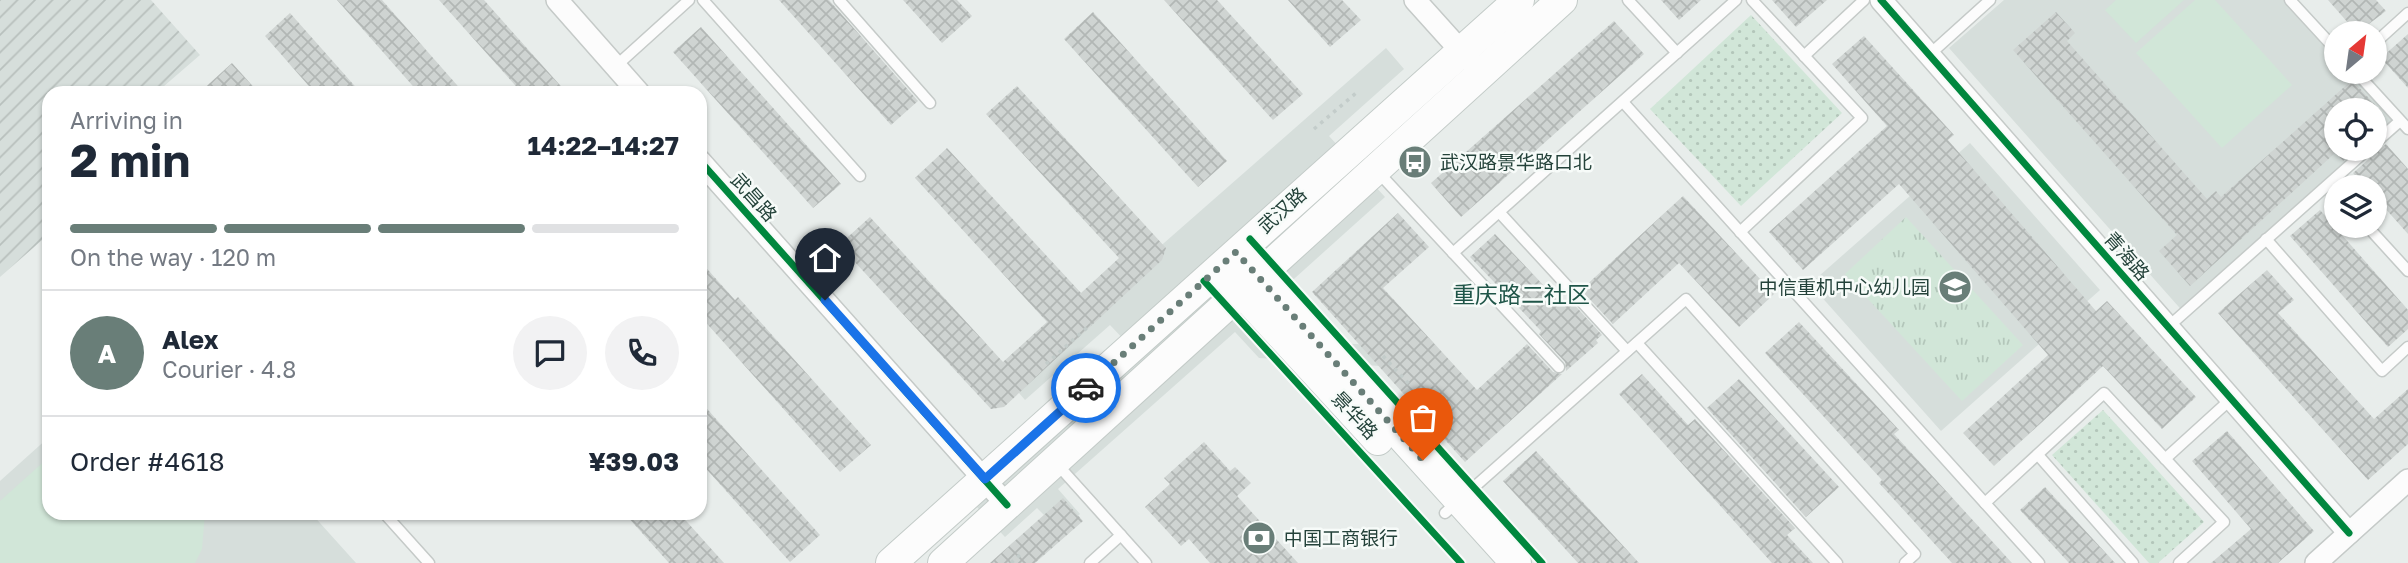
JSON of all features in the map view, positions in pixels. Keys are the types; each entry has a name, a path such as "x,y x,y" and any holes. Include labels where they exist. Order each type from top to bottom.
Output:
{"main road":[{"name":"武汉路","path":"943,563 1375,169 1470,62 1519,0"},
{"name":"武汉路","path":"891,563 1227,260 1470,62 1562,0"},
{"name":"景华路","path":"1227,260 1452,507 1516,563"},
{"name":"景华路","path":"1452,507 1489,563"}],"street":[{"path":"556,0 633,86"},
{"path":"1415,0 1470,62"},
{"name":"青海路","path":"1881,0 2349,534"},
{"name":"武昌路","path":"707,168 1007,505"},
{"path":"2316,563 2408,480"},
{"path":"2336,563 2408,498"}],"lane":[{"path":"616,66 689,0"},
{"path":"703,0 860,176"},
{"path":"839,0 930,103"},
{"path":"1628,0 1677,53"},
{"path":"1453,253 1736,0"},
{"path":"1740,232 1862,118 1752,0"},
{"path":"1804,56 1864,0"},
{"path":"1929,55 1990,0"},
{"path":"2290,0 2324,37"},
{"path":"2387,32 2408,13"},
{"path":"2367,84 2404,125 2387,136"},
{"path":"1623,102 2039,563"},
{"path":"2345,175 2357,161"},
{"path":"1375,169 1559,367"},
{"path":"2168,327 2266,239 2324,195"},
{"path":"1499,212 1632,347 1837,563"},
{"path":"2378,238 2408,271"},
{"path":"2266,239 2382,371 2408,347"},
{"path":"1452,507 1686,299 1915,554 1905,563"},
{"path":"1985,503 2104,393 2224,522 2179,563"},
{"path":"2165,459 2231,399"},
{"path":"2038,455 2133,563"},
{"path":"1055,462 1146,563"},
{"path":"390,520 429,563"},
{"path":"1090,563 1121,534"}],"path":[{"path":"1314,129 1356,93"},
{"path":"1046,364 1091,324"},
{"path":"1383,356 1410,385"},
{"path":"1011,563 1021,554"}],"shaded area":[{"path":"0,0 151,0 200,55 164,86 42,86 42,240 0,277"},
{"path":"2004,0 2297,0 2324,31 2324,84 2371,84 2383,98 2324,98 2324,161 2360,161 2345,175 2324,175 2324,193 2186,315 1949,48"},
{"path":"1386,48 1404,69 1329,136 1385,197 1255,314 1278,339 1386,346 1380,366 1259,358 1235,332 1058,489 1080,514 1026,563 1045,516 1037,508 1005,537 976,506 1129,345 1110,325 1025,400 1008,380"},
{"path":"2387,102 2405,122 2387,138"},
{"name":"中信重机中心幼儿园","path":"1970,143 2100,290 1941,431 1810,284"},
{"path":"42,443 42,520 317,520 356,563 0,563 0,481"}],"green space":[{"path":"2116,0 2184,0 2136,43 2105,10"},
{"path":"2195,0 2215,0 2292,85 2222,148 2136,53"},
{"path":"1751,15 1842,113 1741,206 1650,109"},
{"path":"1906,217 2023,345 1962,401 1845,274"},
{"path":"2103,410 2204,522 2158,563 2149,563 2052,455"},
{"path":"42,463 42,520 204,520 202,549 195,563 0,563 0,501"}],"building":[{"path":"337,0 382,0 458,86 413,86"},
{"path":"439,0 484,0 561,86 516,86"},
{"path":"779,0 829,0 918,101 891,125"},
{"path":"903,0 957,0 972,16 942,43"},
{"path":"1164,0 1217,0 1303,94 1273,120"},
{"path":"1288,0 1342,0 1361,20 1330,47"},
{"path":"1661,0 1701,0 1679,20"},
{"path":"1772,0 1827,0 1796,27"},
{"path":"2328,0 2376,0 2386,11 2373,21 2346,21"},
{"path":"1093,12 1227,161 1198,187 1064,39"},
{"path":"2056,12 2075,33 2067,41 2207,199 2216,191 2221,197 2324,105 2324,161 2326,161 2190,286 2159,251 2177,235 2013,50"},
{"path":"290,13 355,86 309,86 265,36"},
{"path":"1614,21 1644,54 1461,217 1431,183"},
{"path":"701,27 841,184 813,208 707,90 707,86 704,86 673,52"},
{"path":"2408,34 2408,88 2387,65 2387,53"},
{"path":"1864,36 1954,135 1948,140 2096,311 2107,301 2196,397 2162,429 2103,366 1994,466 1963,433 2048,355 1899,184 1803,270 1769,232 1887,126 1832,64"},
{"path":"232,63 253,86 207,86"},
{"path":"2348,84 2356,84 2369,98 2332,98"},
{"path":"1017,86 1166,248 1162,260 1004,407 991,409 839,245 870,217 1003,362 1047,322 915,178 947,148 1081,293 1119,258 986,114"},
{"path":"2387,145 2408,169 2408,234 2387,210 2387,175 2353,173 2367,161 2387,161"},
{"path":"1683,196 1774,294 1739,327 1679,263 1613,324 1581,290"},
{"path":"2320,210 2324,215 2324,238 2345,238 2408,310 2408,329 2388,347 2290,236"},
{"path":"1398,213 1429,247 1383,288 1477,390 1527,344 1553,372 1562,374 1465,462 1312,292"},
{"path":"1495,234 1563,306 1570,300 1602,335 1596,340 1598,343 1566,371 1565,362 1539,334 1541,331 1470,257"},
{"path":"707,269 735,300 738,297 871,445 840,472 707,324"},
{"path":"2267,270 2294,300 2278,313 2374,419 2408,389 2408,444 2368,480 2218,313"},
{"path":"1799,322 1899,430 1894,434 2012,563 1952,563 1879,483 1882,480 1765,353"},
{"path":"1642,374 1688,425 1695,419 1795,528 1787,535 1813,563 1772,563 1619,394"},
{"path":"1739,379 1839,487 1806,517 1707,408"},
{"path":"707,409 820,535 790,562 707,470"},
{"path":"2227,431 2314,531 2278,563 2211,563 2251,529 2192,461"},
{"path":"1204,442 1230,471 1235,467 1251,483 1237,496 1298,563 1210,563 1189,539 1181,546 1145,507 1170,484 1164,478"},
{"path":"1536,451 1639,563 1578,563 1503,481"},
{"path":"2045,487 2115,563 2069,563 2020,510"},
{"path":"1063,498 1083,521 1035,563 990,563"},
{"path":"630,520 685,520 724,563 669,563"}],"cycle path":[{"path":"1881,0 2349,533"},
{"path":"707,169 1007,505"},
{"path":"1250,239 1542,563"},
{"path":"1204,281 1461,563"}],"way so far":[{"path":"1086,388 1236,252 1423,460"}],"place":[{"name":"武汉路景华路口北","path":"1415,162"},
{"name":"中信重机中心幼儿园","path":"1955,287"},
{"name":"中国工商银行","path":"1259,538"}],"district":[{"name":"重庆路二社区","path":"1521,295"}],"route":[{"path":"825,300 985,479 1086,388"}]}
